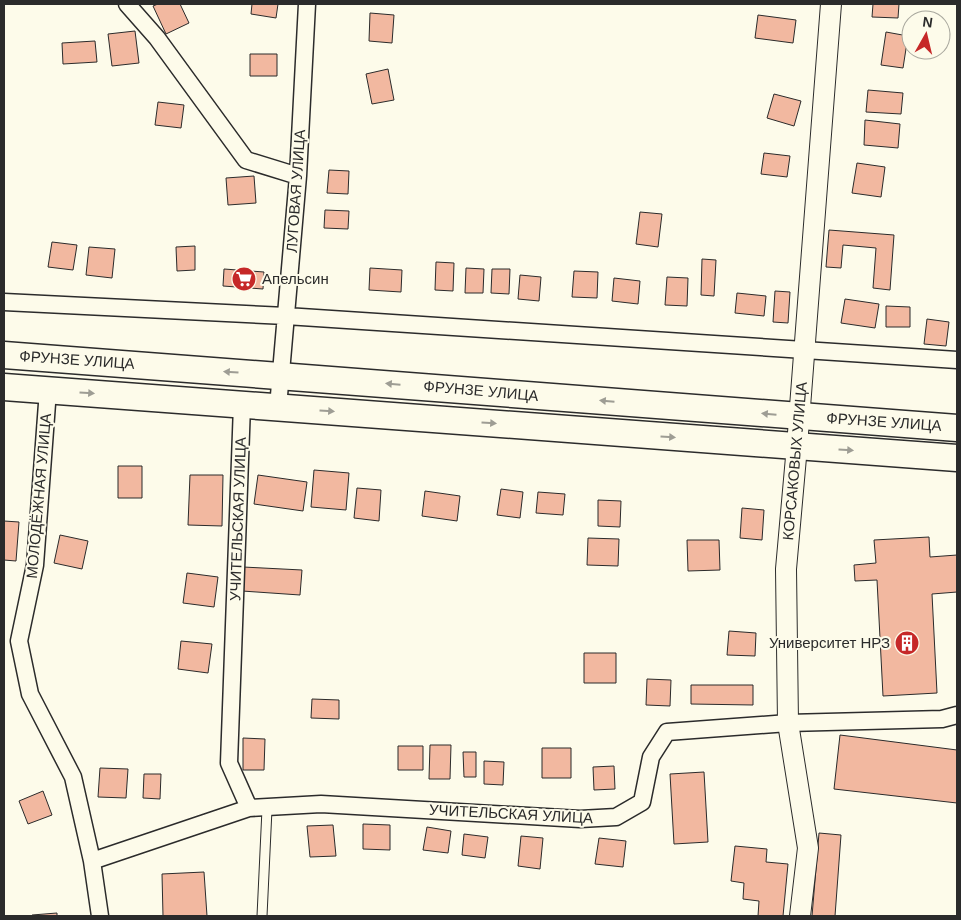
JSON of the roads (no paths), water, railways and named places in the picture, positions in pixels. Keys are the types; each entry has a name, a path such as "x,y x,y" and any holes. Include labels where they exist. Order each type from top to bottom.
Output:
{"main road":[{"name":"ФРУНЗЕ УЛИЦА","path":"4,355 957,428"},
{"name":"ФРУНЗЕ УЛИЦА","path":"4,387 957,458"}],"street":[{"path":"127,4 157,38 246,160 298,176"},
{"name":"ЛУГОВАЯ УЛИЦА","path":"278,407 298,176 307,4"},
{"name":"КОРСАКОВЫХ УЛИЦА","path":"800,916 808,848 788,724 786,569 798,446 831,4"},
{"path":"4,302 286,316 957,360"},
{"name":"МОЛОДЁЖНАЯ УЛИЦА","path":"48,390 35,565 19,641 30,694 73,777 92,861 100,916"},
{"name":"УЧИТЕЛЬСКАЯ УЛИЦА","path":"242,405 229,763 249,808"},
{"name":"УЧИТЕЛЬСКАЯ УЛИЦА","path":"92,861 249,808 321,804 580,820 616,817 642,802 651,757 667,732 788,724 942,719 957,715"}],"lane":[{"path":"262,916 267,808"}],"place":[{"name":"Апельсин","path":"244,279"},
{"name":"Университет НРЗ","path":"907,643"}]}
